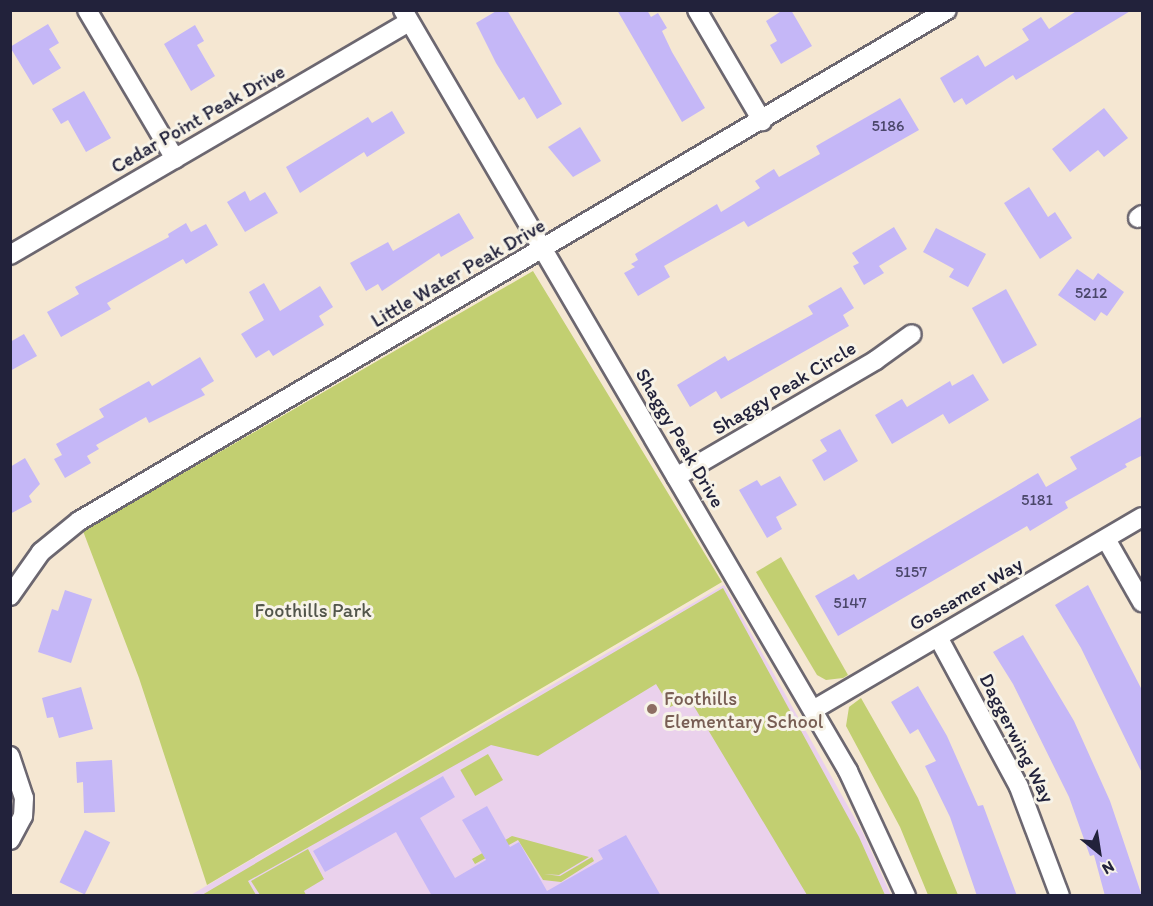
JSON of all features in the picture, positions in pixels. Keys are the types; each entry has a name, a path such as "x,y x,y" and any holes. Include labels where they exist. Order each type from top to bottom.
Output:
{"street":[{"path":"87,10 175,159"},
{"path":"697,10 762,121"},
{"name":"Little Water Peak Drive","path":"10,596 41,552 79,521 947,10"},
{"name":"Cedar Point Peak Drive","path":"10,255 175,159 406,16"},
{"name":"Shaggy Peak Drive","path":"406,16 813,710 874,820 906,896"},
{"name":"Shaggy Peak Circle","path":"676,477 876,360 912,334"},
{"name":"Gossamer Way","path":"813,710 1143,517"},
{"path":"1106,539 1143,602"},
{"name":"Daggerwing Way","path":"938,637 1019,787 1060,896"},
{"path":"10,756 24,798 23,816 10,840"}],"shaded area":[{"name":"Foothills Elementary School","path":"724,585 863,833 891,895 189,896"}],"green space":[{"name":"Foothills Park","path":"533,271 722,582 207,885 139,678 83,531"},
{"path":"781,557 848,675 843,678 826,680 817,675 756,572"},
{"path":"723,588 859,837 885,895 807,895 689,698 670,707 656,684 538,756 491,745 248,881 256,895 202,895"},
{"path":"861,698 918,798 958,895 928,895 900,827 846,726 849,707"},
{"path":"488,754 503,780 475,796 460,770"},
{"path":"512,836 589,857 559,875 544,874 560,876 592,857 594,861 561,882 543,880 518,840 475,864 472,859"},
{"path":"308,849 324,879 304,891 306,895 260,895 251,881"}],"building":[{"path":"498,10 507,10 562,104 537,119 524,97 519,100 496,63 476,23"},
{"path":"617,10 647,10 651,17 658,13 667,28 662,31 672,52 705,108 682,122"},
{"path":"783,10 791,10 812,46 781,64 770,45 777,41 766,21"},
{"path":"1078,10 1132,10 1016,80 1013,75 966,105 962,98 954,103 940,78 978,55 985,67 1029,40 1022,29 1041,17 1049,29"},
{"path":"48,24 59,43 49,49 61,68 33,85 10,47"},
{"path":"195,25 204,41 197,45 215,76 191,91 164,44"},
{"path":"84,91 111,138 86,152 68,120 61,124 52,109"},
{"path":"900,98 919,130 748,227 744,221 664,266 670,277 638,296 624,273 635,267 631,264 638,260 635,254 717,204 721,212 760,188 755,181 774,169 779,177 820,154 816,146"},
{"path":"1104,108 1128,138 1104,157 1098,150 1070,172 1052,149"},
{"path":"392,111 405,133 367,157 364,152 300,193 286,167 368,117 372,123"},
{"path":"580,127 601,161 573,177 548,147"},
{"path":"1029,187 1048,217 1055,212 1072,238 1040,259 1004,203"},
{"path":"245,191 250,201 265,192 278,213 245,232 227,202"},
{"path":"459,213 474,238 441,257 439,253 382,291 378,284 366,291 350,263 388,242 393,251"},
{"path":"186,223 191,232 206,224 218,245 186,264 183,259 107,303 111,309 61,337 47,312 79,294 75,287 169,237 168,234"},
{"path":"894,227 907,249 879,266 884,273 864,285 853,266 859,263 852,253"},
{"path":"936,228 986,254 968,287 949,277 954,269 923,252"},
{"path":"1077,269 1093,280 1098,273 1124,292 1107,316 1101,312 1095,321 1058,295"},
{"path":"264,283 280,311 320,286 333,307 319,316 324,325 273,356 269,350 256,358 241,334 264,320 249,292"},
{"path":"841,287 854,308 843,315 849,326 721,399 716,391 690,407 677,385 725,356 728,361 813,314 808,306"},
{"path":"1006,289 1037,345 1003,364 972,308"},
{"path":"24,334 37,356 10,371 10,342"},
{"path":"200,357 214,381 201,389 205,395 149,423 146,417 96,445 99,449 87,456 91,463 65,478 54,459 62,455 56,444 104,417 99,409 149,381 152,386"},
{"path":"973,374 989,400 949,424 943,414 892,444 875,415 902,399 907,407 950,381 952,386"},
{"path":"1143,416 1143,455 1125,464 1127,467 1065,502 1068,508 1030,531 1027,526 838,636 815,596 854,574 858,580 1038,473 1046,487 1077,469 1070,457"},
{"path":"840,429 858,461 824,481 812,460 827,451 820,440"},
{"path":"25,458 40,484 29,496 32,502 10,514 10,467"},
{"path":"780,476 797,505 776,517 782,529 767,538 739,490 757,480 761,486"},
{"path":"1088,585 1143,692 1143,775 1081,648 1055,605"},
{"path":"65,590 92,599 71,663 38,652 52,609 58,611"},
{"path":"1023,635 1074,721 1110,801 1142,896 1105,896 1094,855 1090,856 1069,797 1013,684 993,652"},
{"path":"918,686 947,736 978,806 983,805 1017,896 977,896 950,817 925,766 936,761 918,729 910,734 891,702"},
{"path":"81,687 93,729 59,738 53,717 47,718 42,698"},
{"path":"112,760 115,812 84,813 83,782 77,783 76,762"},
{"path":"443,776 455,797 420,818 455,878 486,860 462,820 487,806 510,847 519,842 547,891 603,859 598,850 626,835 661,896 432,896 396,832 325,872 313,851"},
{"path":"85,830 110,842 85,894 60,882"}],"place":[{"name":"Foothills Elementary School","path":"652,709"}]}
